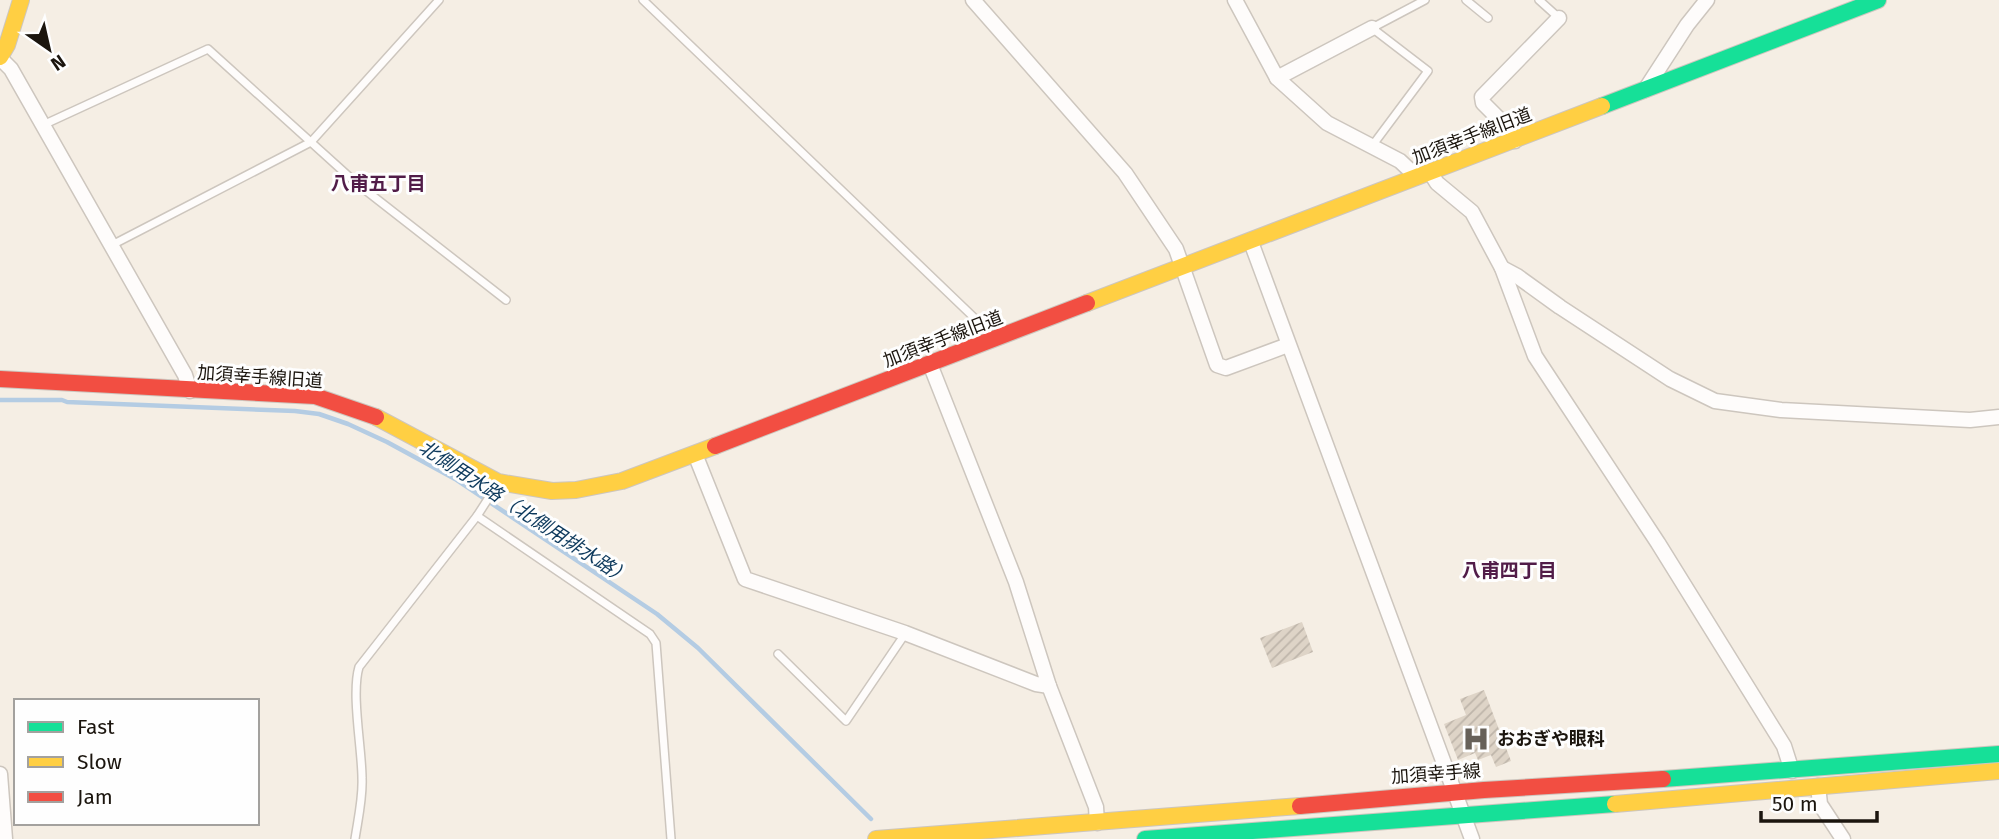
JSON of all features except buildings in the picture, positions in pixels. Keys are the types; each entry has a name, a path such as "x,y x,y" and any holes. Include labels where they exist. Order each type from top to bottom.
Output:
{"street":[{"path":"21,0 7,45 0,58 11,69 112,245 185,375 190,391"},
{"path":"973,0 1125,173 1176,249 1217,365 1226,368 1288,345"},
{"path":"1235,0 1277,78 1327,124 1401,161 1437,183 1472,212 1502,268 1535,356 1658,543 1777,734 1792,771"},
{"path":"1645,90 1687,25 1707,0"},
{"name":"加須幸手線旧道","path":"0,379 315,396 364,411 389,423 496,487 552,491 592,489 639,476 1878,0"},
{"path":"1515,141 1507,127 1483,103 1482,97 1559,18"},
{"path":"1277,78 1372,28"},
{"path":"1251,243 1472,839"},
{"path":"1502,268 1670,379 1715,401 1806,412 1970,420 1999,416"},
{"path":"930,364 1016,582 1049,686 1096,807 1097,823"},
{"path":"695,454 745,579 905,633 1036,684 1049,686"},
{"name":"加須幸手線","path":"876,839 1454,792 1792,771 1999,754"},
{"path":"1145,839 1999,771"},
{"path":"0,774 5,839"},
{"path":"1818,786 1820,804 1843,839"}],"lane":[{"path":"112,245 311,142 439,0"},
{"path":"643,0 987,330 993,341"},
{"path":"1372,147 1428,71 1372,28 1425,0"},
{"path":"1466,0 1488,18"},
{"path":"1539,0 1559,18"},
{"path":"43,125 208,49 382,205 506,300"},
{"path":"355,839 363,782 356,675 359,667 477,516 496,487"},
{"path":"477,516 650,634 656,643 671,839"},
{"path":"778,654 846,721 905,633"}],"waterway":[{"name":"北側用水路（北側用排水路）","path":"0,400 62,400 295,411 319,414 387,442 455,479 657,614 698,648 871,819"}],"traffic: fast":[{"path":"1602,106 1878,0"},
{"path":"1663,779 1999,754"},
{"path":"1145,839 1615,804"}],"traffic: slow":[{"path":"0,57 7,45 21,0"},
{"path":"1087,303 1602,106"},
{"path":"376,417 498,482 552,491 576,490 622,481 715,446"},
{"path":"1615,804 1999,771"},
{"path":"876,839 1300,806"}],"traffic: jam":[{"path":"715,446 1087,303"},
{"path":"0,379 315,396 376,417"},
{"path":"1300,806 1484,790 1663,779"}],"place":[{"name":"おおぎや眼科","path":"1476,739"}],"district":[{"name":"八甫五丁目","path":"378,183"},
{"name":"八甫四丁目","path":"1509,570"}]}
